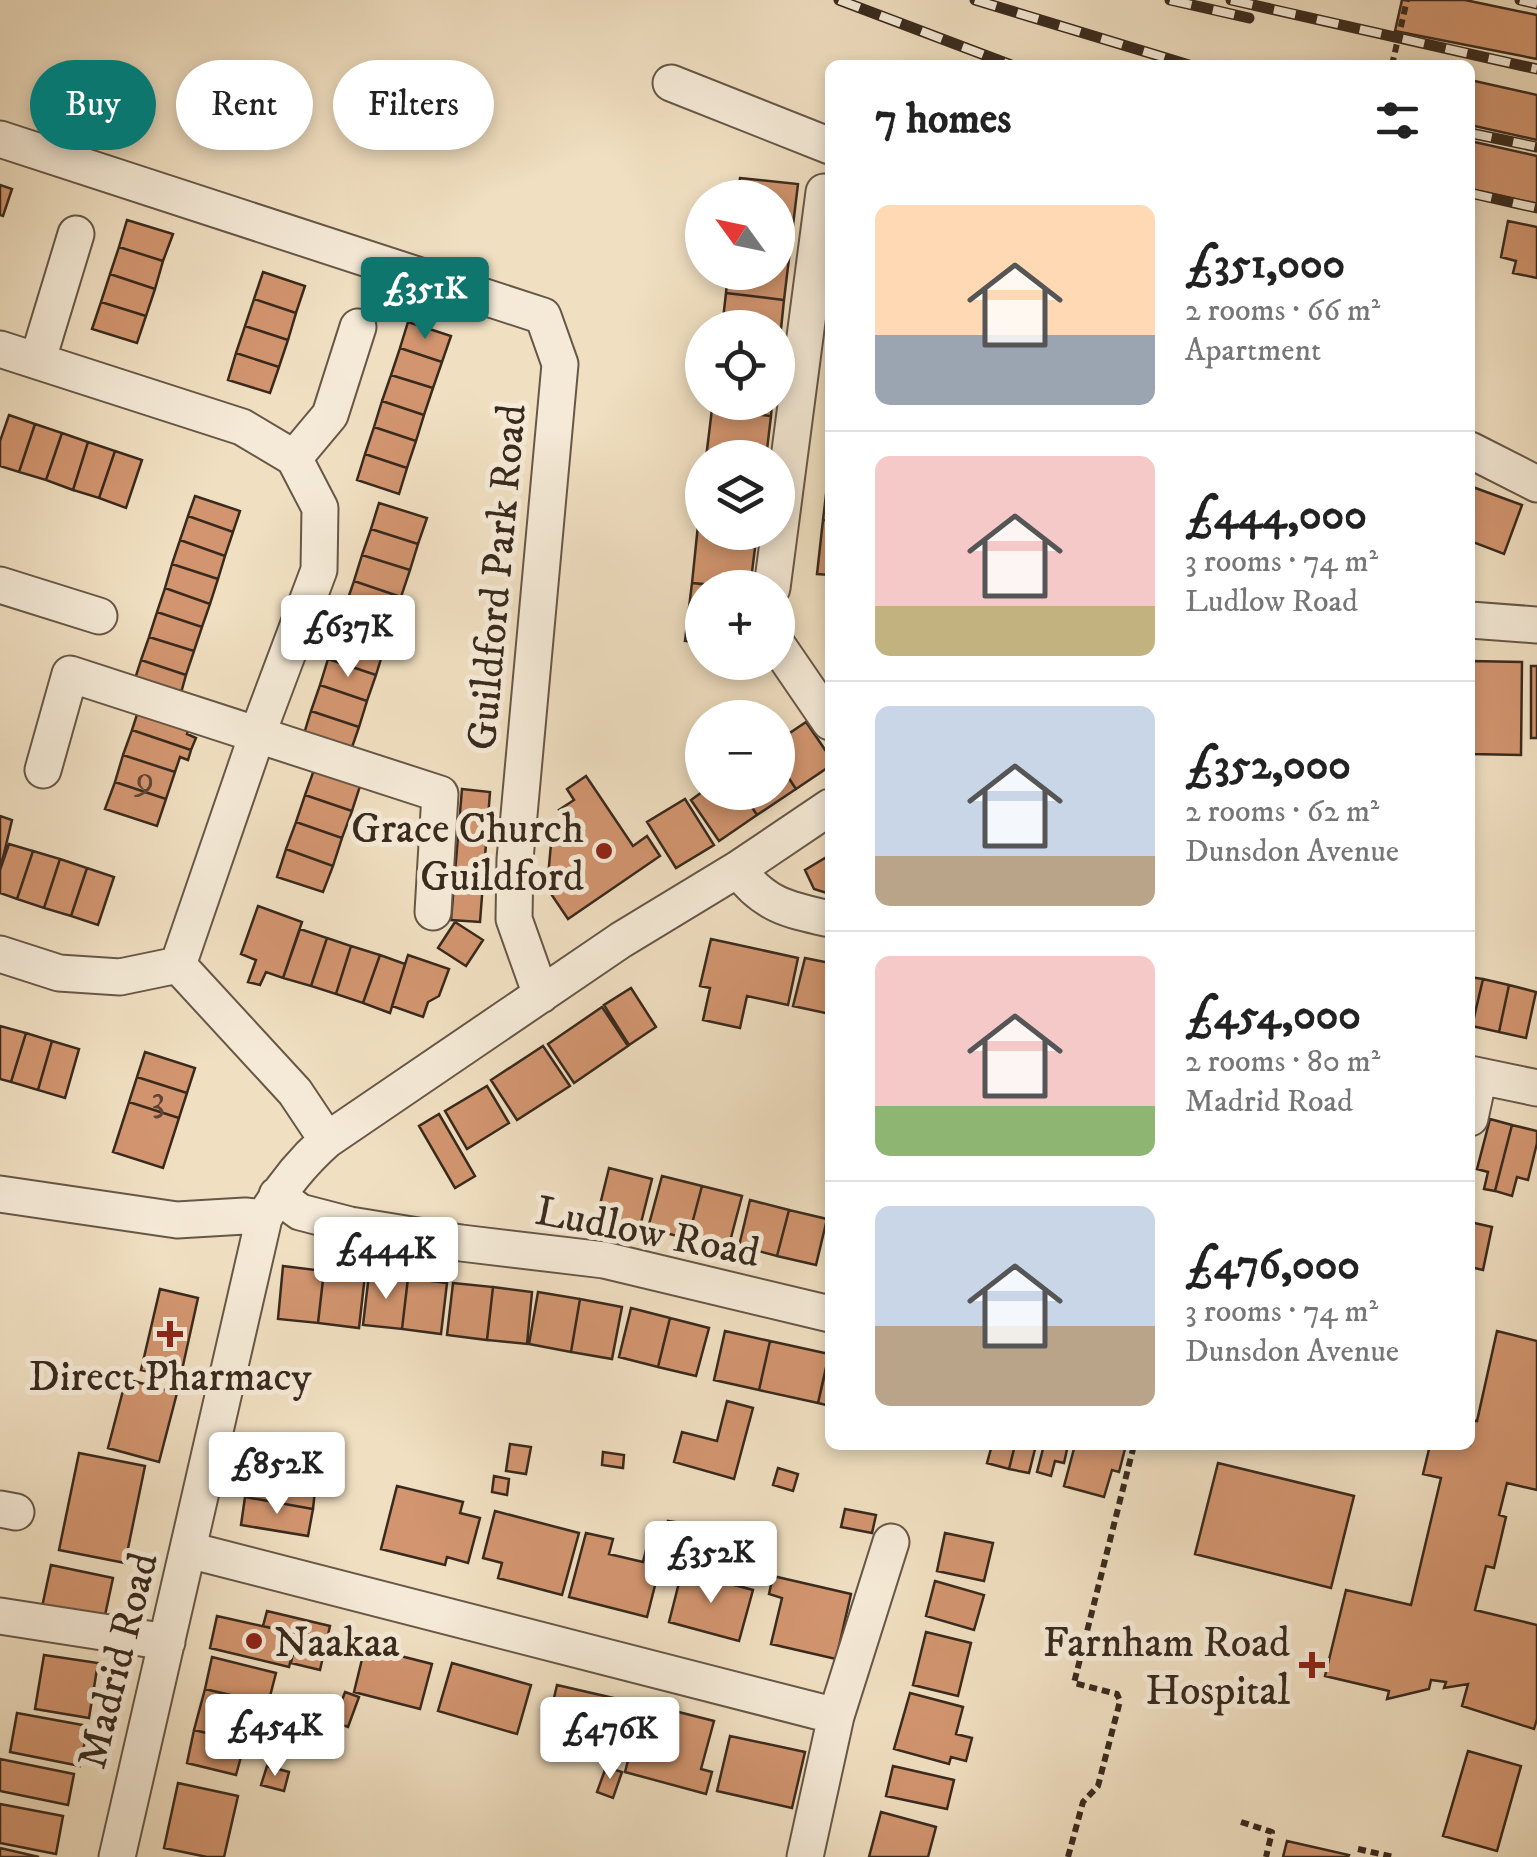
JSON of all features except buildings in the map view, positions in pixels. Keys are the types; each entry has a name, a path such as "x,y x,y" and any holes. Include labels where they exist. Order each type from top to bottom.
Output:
{"street":[{"path":"672,83 825,144"},
{"name":"Guildford Park Road","path":"0,139 543,316 560,364 515,859 514,920 541,995"},
{"path":"774,570 824,192"},
{"path":"38,359 76,234"},
{"path":"294,458 330,416 358,327"},
{"path":"0,348 242,427 294,458 320,508 319,570 178,965"},
{"path":"1475,453 1537,484"},
{"path":"0,584 99,616"},
{"path":"1475,620 1537,625"},
{"path":"795,671 825,715"},
{"path":"43,770 70,674 440,794 433,912"},
{"path":"0,1194 177,1220 245,1216 270,1206 302,1162 327,1140 620,940 738,869 825,810"},
{"path":"738,869 749,886 779,907 825,918"},
{"path":"0,954 59,972 120,977 178,965"},
{"path":"178,965 295,1092 327,1140"},
{"path":"1475,1075 1537,1088"},
{"name":"Ludlow Road","path":"270,1206 350,1225 461,1244 604,1260 825,1313"},
{"name":"Madrid Road","path":"116,1857 270,1206"},
{"path":"805,1857 836,1716 891,1542"},
{"path":"189,1550 836,1716"},
{"path":"0,1616 167,1642"}],"path":[{"path":"1393,60 1407,0"},
{"path":"1068,1857 1083,1802 1098,1786 1120,1701 1118,1694 1074,1683 1133,1450"},
{"path":"1241,1822 1272,1832 1266,1857"},
{"path":"1358,1849 1394,1857"}],"railway":[{"path":"839,0 998,60"},
{"path":"975,0 1173,60"},
{"path":"1170,0 1249,18"},
{"path":"1231,0 1537,69"},
{"path":"1520,0 1537,4"},
{"path":"1475,134 1537,147"},
{"path":"1475,194 1537,208"}],"place":[{"name":"Grace Church Guildford","path":"604,851"},
{"name":"Direct Pharmacy","path":"170,1334"},
{"name":"Naakaa","path":"254,1641"},
{"name":"Farnham Road Hospital","path":"1312,1665"}]}
